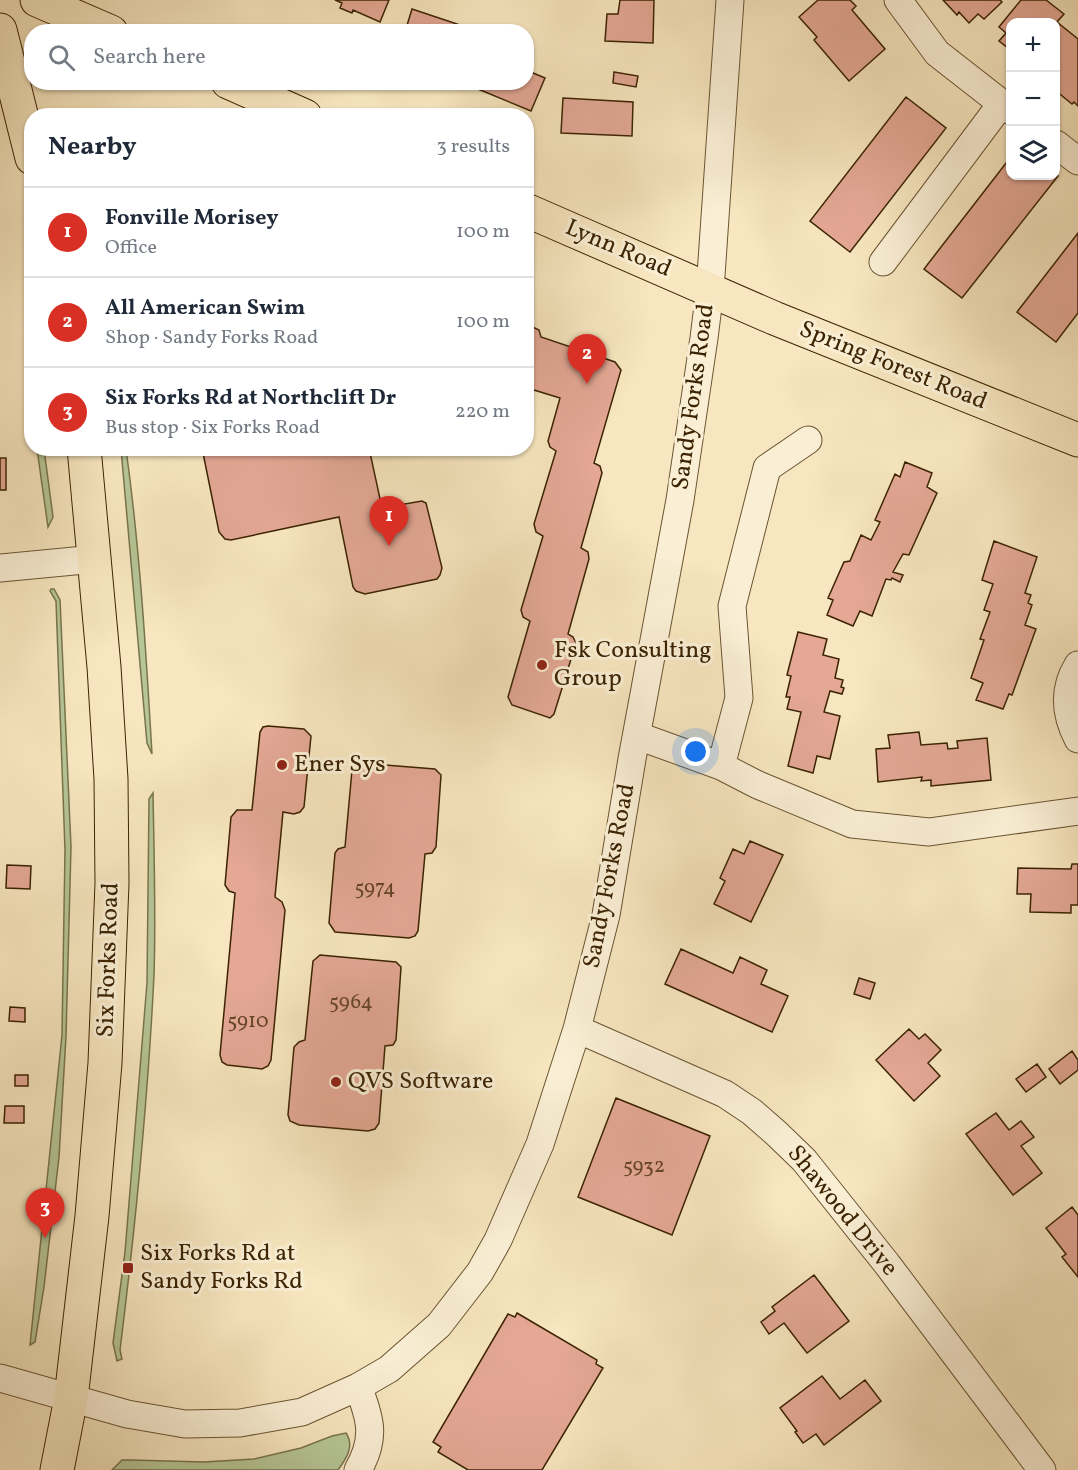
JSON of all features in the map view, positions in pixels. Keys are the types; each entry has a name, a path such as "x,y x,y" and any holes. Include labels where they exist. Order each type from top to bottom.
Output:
{"main road":[{"path":"37,0 92,24"},
{"path":"0,30 24,126"},
{"path":"246,90 287,108"},
{"name":"Lynn Road","path":"534,213 710,290"},
{"name":"Spring Forest Road","path":"710,290 1078,440"},
{"name":"Six Forks Road","path":"57,1470 71,1398 92,1216 105,1063 112,883 111,780 95,559 85,456"}],"street":[{"name":"Sandy Forks Road","path":"0,1378 127,1414 185,1424 240,1423 302,1412 358,1388 389,1369 440,1325 480,1272 498,1240 540,1144 577,1029 606,915 679,506 710,290 730,0"},
{"path":"883,262 1006,106 937,53 898,0"},
{"path":"1060,147 1078,161"},
{"path":"721,766 739,698 732,606 767,468 808,440"},
{"path":"0,568 95,559"},
{"path":"1078,664 1070,680 1066,698 1073,711 1078,738"},
{"path":"638,736 721,766 758,785 852,824 929,832 1078,811"},
{"name":"Shawood Drive","path":"577,1029 725,1094 752,1112 776,1133 804,1160 880,1256 1042,1470"},
{"path":"358,1388 368,1415 370,1428 370,1444 358,1470"}],"green space":[{"path":"38,456 45,456 53,517 48,527"},
{"path":"122,456 127,456 135,525 152,754 147,743"},
{"path":"51,589 54,589 60,600 71,847 66,1036 59,1157 44,1287 35,1342 30,1345 62,1035 65,850 56,601"},
{"path":"153,793 154,975 141,1159 120,1350 122,1359 117,1361 113,1343 125,1252 147,983 149,799"},
{"path":"346,1433 350,1448 338,1470 112,1470 122,1460 204,1462 254,1459 301,1448"}],"building":[{"path":"335,0 389,0 380,22 353,10 352,13 340,8 342,3"},
{"path":"620,0 654,0 653,43 605,41 607,14 618,14"},
{"path":"818,0 850,0 856,6 852,10 885,49 849,81 814,40 817,37 799,17"},
{"path":"943,0 1000,0 1002,2 984,19 978,14 969,23 959,12 957,15"},
{"path":"1021,0 1046,0 1064,14 1060,19 1006,18"},
{"path":"412,9 457,24 407,24"},
{"path":"1006,18 1006,33 999,27"},
{"path":"1060,24 1078,39 1078,106 1074,102 1072,104 1060,94"},
{"path":"1006,33 1006,47 999,41"},
{"path":"614,72 638,76 636,87 613,83"},
{"path":"534,73 545,78 532,108 524,108 480,90 534,90"},
{"path":"906,97 946,128 850,252 810,221"},
{"path":"563,98 633,102 632,136 561,133"},
{"path":"1006,163 1006,180 1055,180 962,298 924,269"},
{"path":"1078,233 1078,313 1056,342 1017,312"},
{"path":"534,328 539,330 541,337 615,362 621,370 594,463 600,466 602,473 581,548 588,552 589,559 568,634 576,643 554,714 550,718 512,705 508,697 530,621 523,617 521,610 543,536 536,532 534,524 556,451 550,447 548,441 560,398 534,390"},
{"path":"204,456 371,456 382,508 422,501 426,503 442,568 437,579 365,594 356,591 353,587 339,517 231,540 225,539 219,532"},
{"path":"0,458 6,458 6,490 0,490"},
{"path":"905,462 932,473 927,487 937,493 909,555 903,554 893,572 903,575 900,582 892,578 891,580 886,579 872,616 860,611 853,626 827,615 833,600 828,598 844,562 850,561 861,535 871,540 880,522 875,520 895,474 900,477"},
{"path":"994,541 1037,557 1025,593 1031,595 1028,603 1032,605 1025,625 1036,629 1012,695 1009,694 1003,709 976,700 983,683 971,678 984,640 980,639 990,612 984,610 993,584 982,580"},
{"path":"798,632 827,639 823,655 839,659 835,678 843,680 841,687 844,688 842,694 830,691 824,712 840,716 830,759 817,756 813,773 788,766 801,712 787,709 790,697 786,697 791,676 787,675"},
{"path":"263,727 304,729 311,736 304,807 300,812 294,814 283,812 275,897 282,902 285,910 271,1060 268,1066 262,1069 227,1065 222,1062 220,1055 235,893 229,891 225,885 231,817 237,810 252,810 260,732"},
{"path":"919,732 921,745 947,743 948,749 958,748 957,741 987,738 991,780 931,786 931,780 921,781 922,777 878,782 876,749 890,748 888,735"},
{"path":"360,763 435,769 441,775 436,847 432,853 425,854 418,931 415,936 409,938 335,932 329,923 335,853 338,849 345,847 352,770"},
{"path":"750,841 783,855 751,922 714,904 725,881 720,878 733,849 744,854"},
{"path":"1072,864 1078,864 1078,905 1071,905 1071,913 1030,912 1031,894 1017,894 1018,868 1071,869"},
{"path":"7,865 31,866 30,889 6,888"},
{"path":"681,949 733,973 740,957 767,970 761,984 788,996 772,1032 665,984"},
{"path":"320,955 396,962 401,967 396,1040 393,1045 385,1046 379,1123 375,1129 368,1131 299,1125 290,1121 288,1115 294,1047 305,1040 313,961"},
{"path":"859,978 875,983 870,999 854,994"},
{"path":"10,1007 25,1008 25,1022 9,1021"},
{"path":"909,1029 919,1039 925,1034 941,1050 928,1063 940,1076 914,1101 876,1060"},
{"path":"1072,1051 1078,1060 1078,1070 1060,1084 1049,1069"},
{"path":"1037,1064 1046,1077 1026,1092 1016,1079"},
{"path":"15,1075 28,1075 28,1086 15,1086"},
{"path":"616,1098 710,1136 672,1235 578,1197"},
{"path":"5,1106 24,1106 24,1123 4,1123"},
{"path":"996,1113 1009,1130 1021,1121 1034,1137 1021,1146 1042,1173 1013,1195 966,1134"},
{"path":"1072,1207 1078,1215 1078,1277 1062,1257 1066,1254 1046,1228"},
{"path":"814,1275 849,1321 807,1353 784,1323 769,1334 761,1322 775,1311 772,1307"},
{"path":"517,1313 597,1360 596,1364 603,1368 542,1470 468,1470 438,1452 441,1447 433,1442 508,1314 515,1317"},
{"path":"822,1376 840,1399 865,1380 881,1401 824,1445 816,1434 803,1443 780,1408"}],"place":[{"name":"All American Swim","path":"587,384"},
{"name":"Fonville Morisey","path":"389,546"},
{"name":"Fsk Consulting Group","path":"542,665"},
{"name":"Ener Sys","path":"282,765"},
{"name":"QVS Software","path":"336,1082"},
{"name":"Six Forks Rd at Northclift Dr","path":"45,1238"},
{"name":"Six Forks Rd at Sandy Forks Rd","path":"128,1268"}]}
